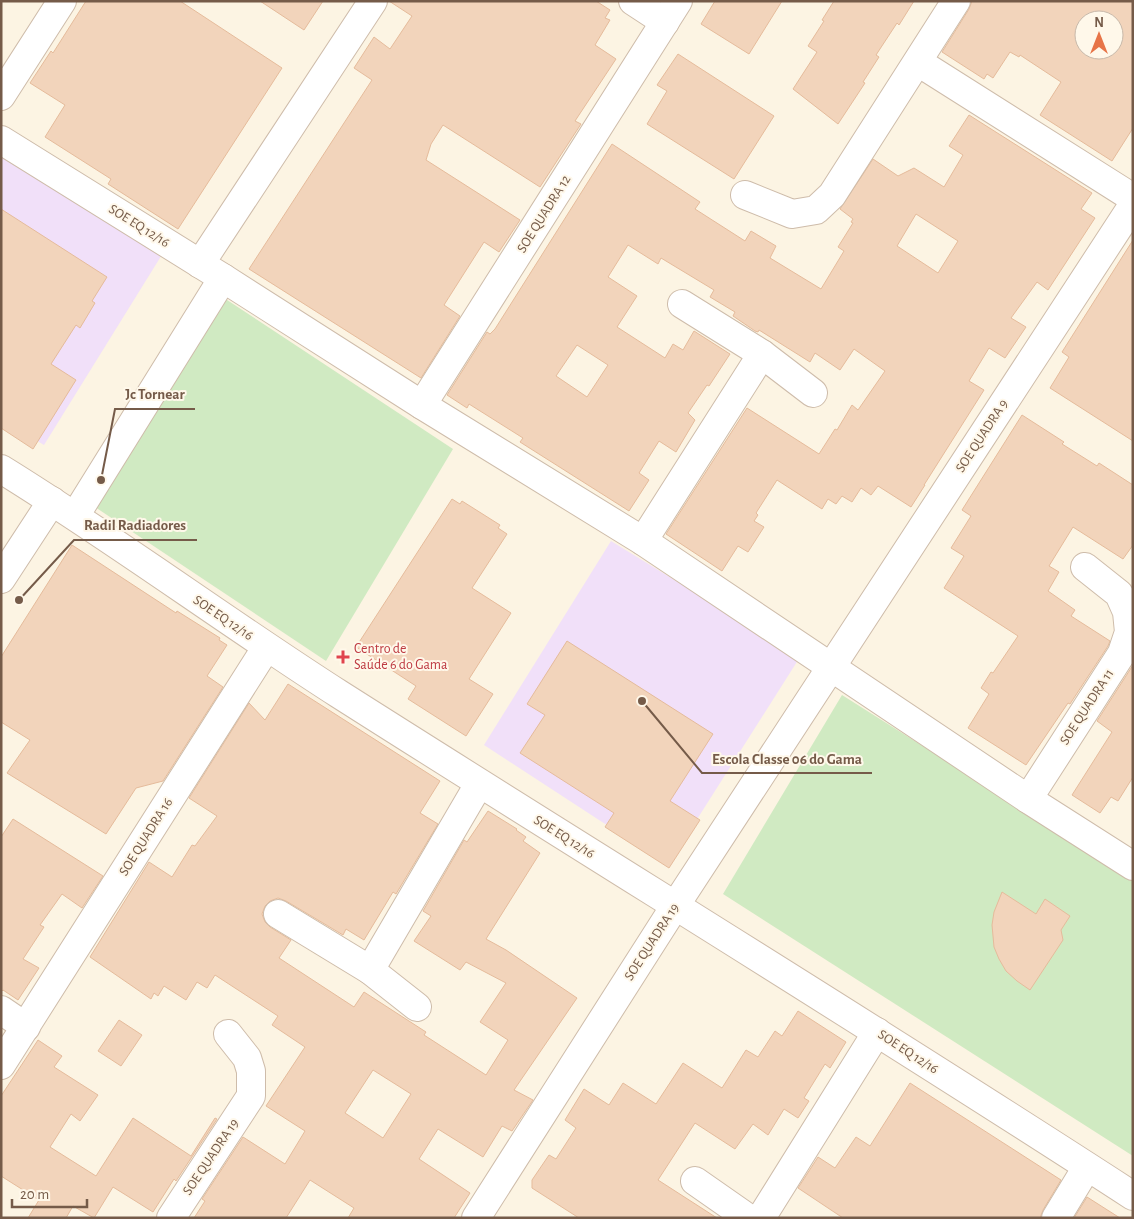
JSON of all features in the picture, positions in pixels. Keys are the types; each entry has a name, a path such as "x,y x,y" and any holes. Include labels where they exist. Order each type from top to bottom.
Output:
{"street":[{"path":"1,96 62,1"},
{"path":"200,264 374,1"},
{"name":"SOE QUADRA 12","path":"422,406 672,12 633,1"},
{"path":"745,195 792,214 816,210 832,195 956,1"},
{"path":"918,62 1133,198"},
{"name":"SOE EQ 12/16","path":"1,140 223,278 422,406 644,541 1028,799 1133,866"},
{"name":"SOE QUADRA 9","path":"831,668 1133,204"},
{"path":"75,516 223,278"},
{"path":"682,304 762,354 813,393"},
{"path":"644,541 762,354"},
{"name":"SOE EQ 12/16","path":"1,469 75,516 266,648 1133,1196"},
{"path":"1,579 52,501"},
{"name":"SOE QUADRA 11","path":"1028,799 1122,653 1129,632 1127,612 1119,594 1085,567"},
{"name":"SOE QUADRA 16","path":"1,1065 266,648"},
{"name":"SOE QUADRA 19","path":"476,1218 675,906 831,668"},
{"path":"370,970 479,784"},
{"path":"278,914 370,970 417,1007"},
{"path":"1,1010 26,1027"},
{"path":"761,1218 876,1032"},
{"name":"SOE QUADRA 19","path":"171,1218 251,1096 251,1071 247,1058 228,1034"},
{"path":"1056,1218 1087,1166"},
{"path":"695,1181 748,1218"}],"shaded area":[{"path":"1,150 163,253 44,445 1,419"},
{"path":"611,541 800,657 668,865 484,745"}],"green space":[{"path":"224,298 453,449 326,661 95,507"},
{"path":"842,695 1133,879 1133,1156 723,894"}],"building":[{"path":"86,1 180,1 282,68 178,229 108,184 111,179 45,137 65,105 30,83 51,51 53,53"},
{"path":"260,1 323,1 304,30"},
{"path":"389,1 596,1 610,10 605,18 610,20 595,45 616,59 575,121 581,124 540,187 443,125 431,144 426,160 520,220 499,252 484,242 444,305 460,316 421,378 249,269 372,80 354,68 374,37 390,49 412,16"},
{"path":"715,1 782,1 749,54 701,24"},
{"path":"834,1 914,1 899,25 897,23 876,55 879,57 863,82 865,83 838,124 793,89 817,52 808,46"},
{"path":"972,1 1133,1 1133,128 1112,161 1040,115 1061,82 1020,55 1019,57 1010,52 993,78 987,74 984,79 942,52"},
{"path":"678,54 774,116 734,179 647,124 667,91 657,85"},
{"path":"969,115 1092,193 1081,209 1095,218 1048,290 1037,282 1011,318 1026,327 1005,358 989,348 969,381 984,390 911,507 878,486 871,495 861,488 852,502 842,496 836,504 828,499 822,509 777,480 756,513 758,515 754,521 764,527 748,552 738,546 722,571 666,534 747,408 819,454 835,429 837,430 852,405 858,410 885,371 854,349 840,370 815,353 810,362 759,330 758,332 755,331 733,316 735,312 710,297 714,290 661,258 658,264 628,245 608,277 637,296 617,327 665,358 673,344 683,350 694,331 730,354 688,413 695,420 676,452 659,441 639,473 649,480 629,511 520,442 523,438 469,404 467,408 447,395 487,332 490,334 495,329 612,144 700,202 695,209 745,241 751,231 776,246 770,258 821,289 844,251 838,247 853,223 851,222 853,219 840,209 873,159 898,176 914,168 944,187 963,155 949,146","holes":["916,214 958,241 938,273 897,246","577,345 608,365 587,397 556,376"]},
{"path":"1,209 107,277 92,301 95,303 80,328 76,325 51,364 76,380 33,449 1,428"},
{"path":"1133,240 1133,441 1050,388 1069,357 1062,352"},
{"path":"1022,415 1064,442 1062,444 1097,466 1099,463 1133,485 1133,545 1123,559 1073,527 1049,566 1059,572 1048,591 1075,610 1071,616 1110,641 1070,704 1068,703 1026,765 968,728 989,694 981,688 1018,636 944,588 964,556 951,548 971,516 962,510"},
{"path":"452,499 460,504 462,501 500,525 498,528 507,534 472,588 511,613 469,679 493,694 466,736 408,699 416,686 356,647"},
{"path":"72,545 176,613 177,611 220,638 219,640 227,645 207,676 223,687 163,781 136,788 106,834 7,773 30,740 1,722 1,657"},
{"path":"567,641 713,734 670,801 700,820 669,868 605,827 614,813 520,753 545,715 527,704"},
{"path":"1133,665 1133,777 1118,801 1111,797 1100,813 1072,795 1112,732 1097,721"},
{"path":"288,684 440,781 420,813 438,824 396,894 393,892 364,940 346,929 343,935 278,898 270,901 265,906 262,914 265,922 270,927 291,940 279,958 354,1007 364,992 426,1032 424,1035 486,1075 508,1040 480,1022 506,983 466,962 460,970 414,941 431,916 423,911 464,840 467,842 488,811 517,829 526,837 523,841 540,853 486,939 506,950 577,998 514,1090 533,1100 512,1131 502,1126 483,1157 438,1129 419,1159 470,1193 454,1218 348,1218 354,1208 310,1180 286,1218 194,1218 205,1201 202,1199 243,1137 285,1164 305,1131 266,1106 305,1047 272,1025 278,1016 215,975 207,988 197,982 186,1000 164,986 158,996 154,993 151,999 90,957 149,862 172,877 192,845 195,846 217,816 189,798 249,703 265,720","holes":["373,1070 411,1094 383,1138 345,1113"]},
{"path":"13,819 103,876 82,908 62,894 40,925 44,927 23,959 39,968 18,1000 3,990 1,992 1,837"},
{"path":"1002,892 1036,914 1045,899 1070,916 1061,930 1063,940 1030,990 1006,971 994,947 992,925 994,912"},
{"path":"798,1011 846,1042 830,1068 825,1064 804,1098 809,1101 798,1118 784,1109 768,1135 753,1124 735,1149 695,1123 658,1180 717,1218 579,1218 532,1188 532,1180 549,1155 556,1159 576,1128 565,1120 584,1089 609,1105 623,1083 656,1104 683,1063 722,1088 746,1050 758,1057 775,1031 782,1036"},
{"path":"119,1020 142,1035 121,1066 98,1051"},
{"path":"38,1040 62,1056 54,1067 98,1095 80,1121 71,1114 50,1147 96,1176 133,1118 191,1156 215,1118 217,1119 153,1212 113,1187 94,1218 73,1206 66,1218 28,1218 39,1200 1,1176 1,1096"},
{"path":"910,1083 1061,1180 1040,1218 843,1218 798,1188 818,1157 835,1168 856,1137 870,1146"},
{"path":"1087,1197 1120,1218 1074,1218"}],"place":[{"name":"Jc Tornear","path":"101,480"},
{"name":"Radil Radiadores","path":"19,600"},
{"name":"Centro de Saúde 6 do Gama","path":"343,657"},
{"name":"Escola Classe 06 do Gama","path":"642,701"}]}
